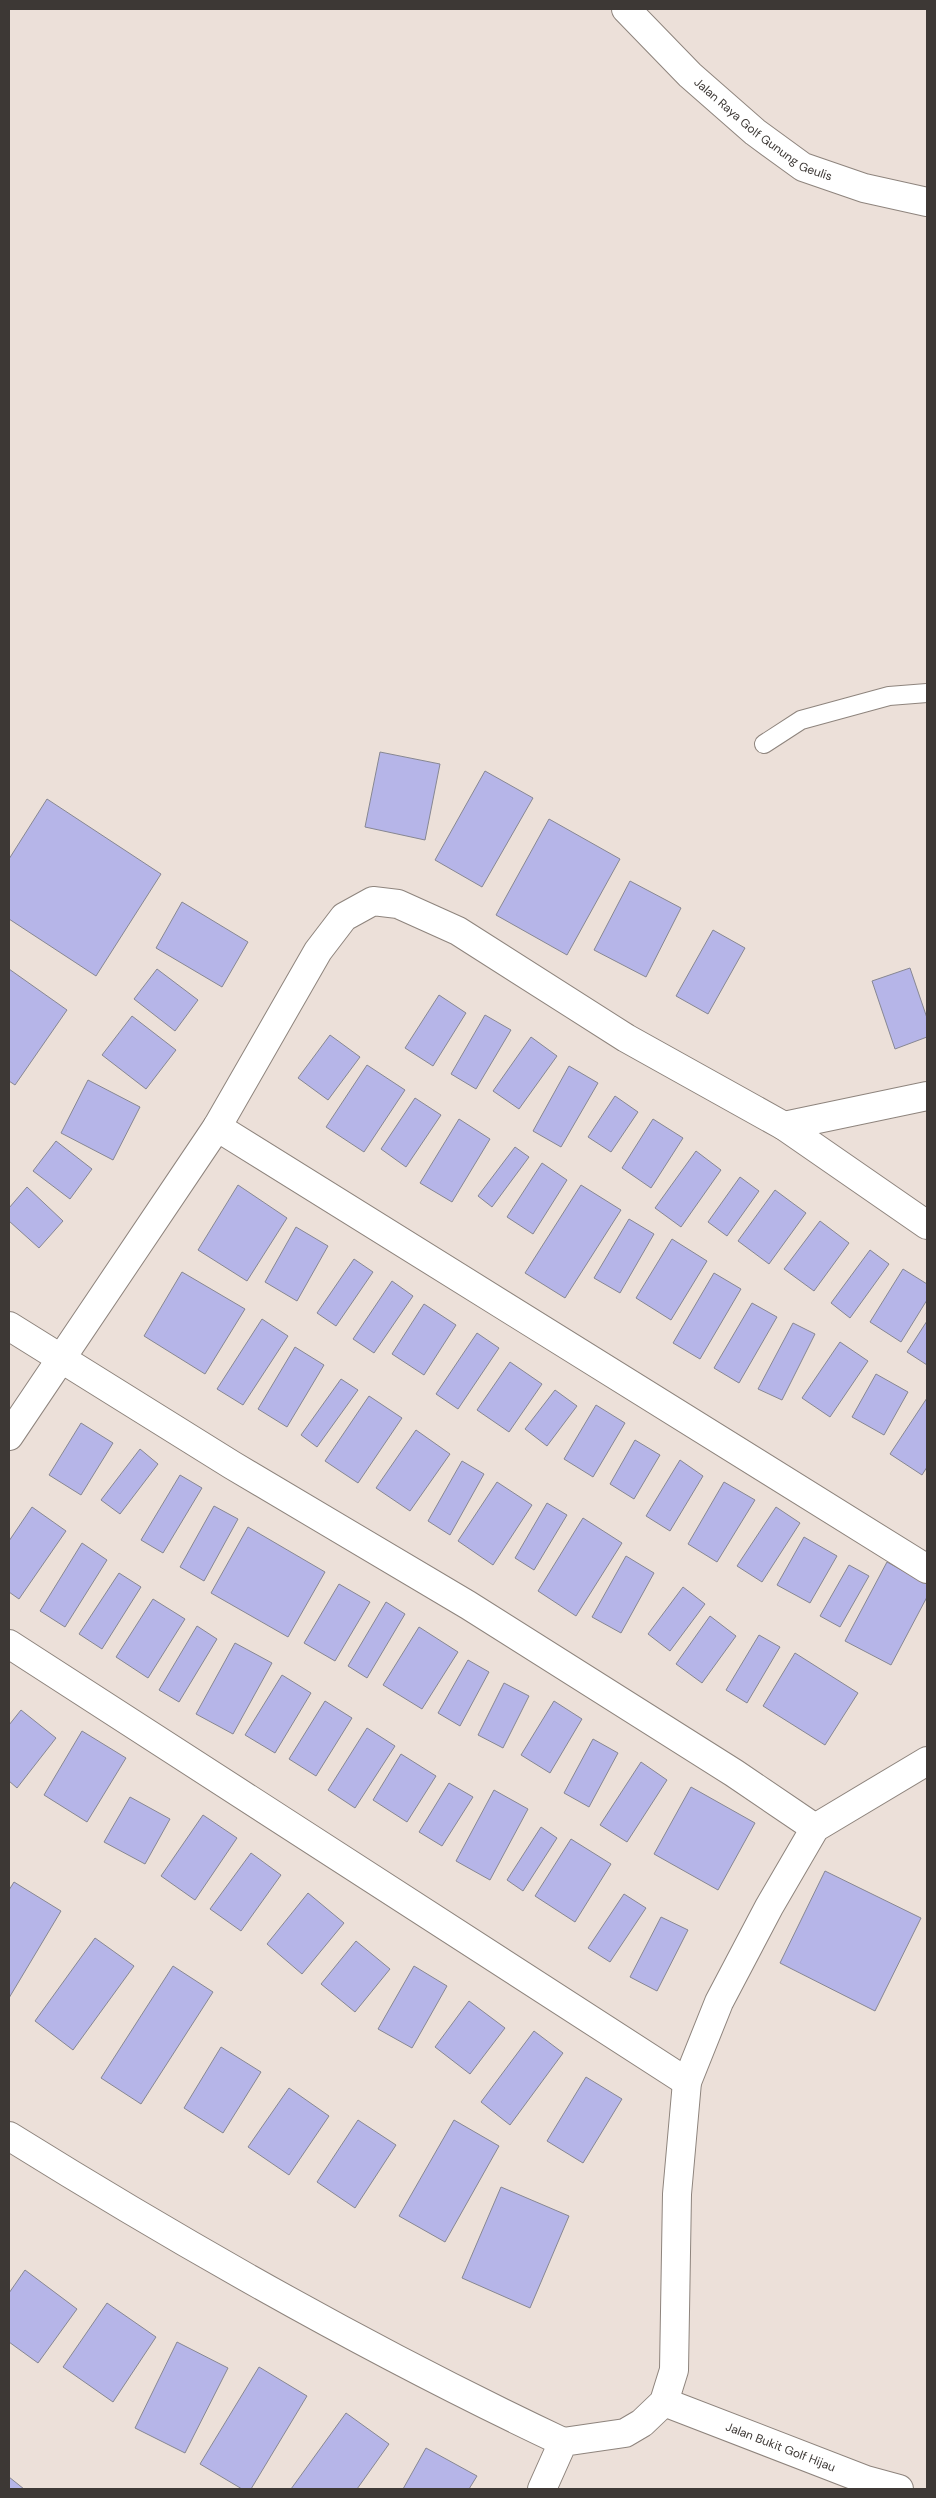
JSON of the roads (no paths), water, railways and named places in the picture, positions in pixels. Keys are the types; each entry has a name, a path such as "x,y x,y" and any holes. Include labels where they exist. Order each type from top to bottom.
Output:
{"street":[{"name":"Jalan Raya Golf Gunung Geulis","path":"626,9 690,75 755,132 803,167 864,188 927,202"},
{"path":"9,1436 60,1357 217,1127 318,951 344,916 373,901 398,904 458,931 626,1038 784,1126 927,1225"},
{"path":"784,1126 927,1096"},
{"path":"217,1127 927,1569"},
{"path":"9,1326 232,1465 468,1605 734,1773 815,1828"},
{"path":"9,1644 687,2082"},
{"path":"9,2136 129,2211 312,2316 497,2411 563,2442 625,2433 642,2423 664,2402 674,2370 677,2194 687,2082 719,2002 769,1907 815,1828 927,1761"},
{"name":"Jalan Bukit Golf Hijau","path":"664,2402 866,2480 899,2489"},
{"path":"542,2489 563,2442"}],"lane":[{"path":"764,744 801,720 889,696 927,693"}]}
